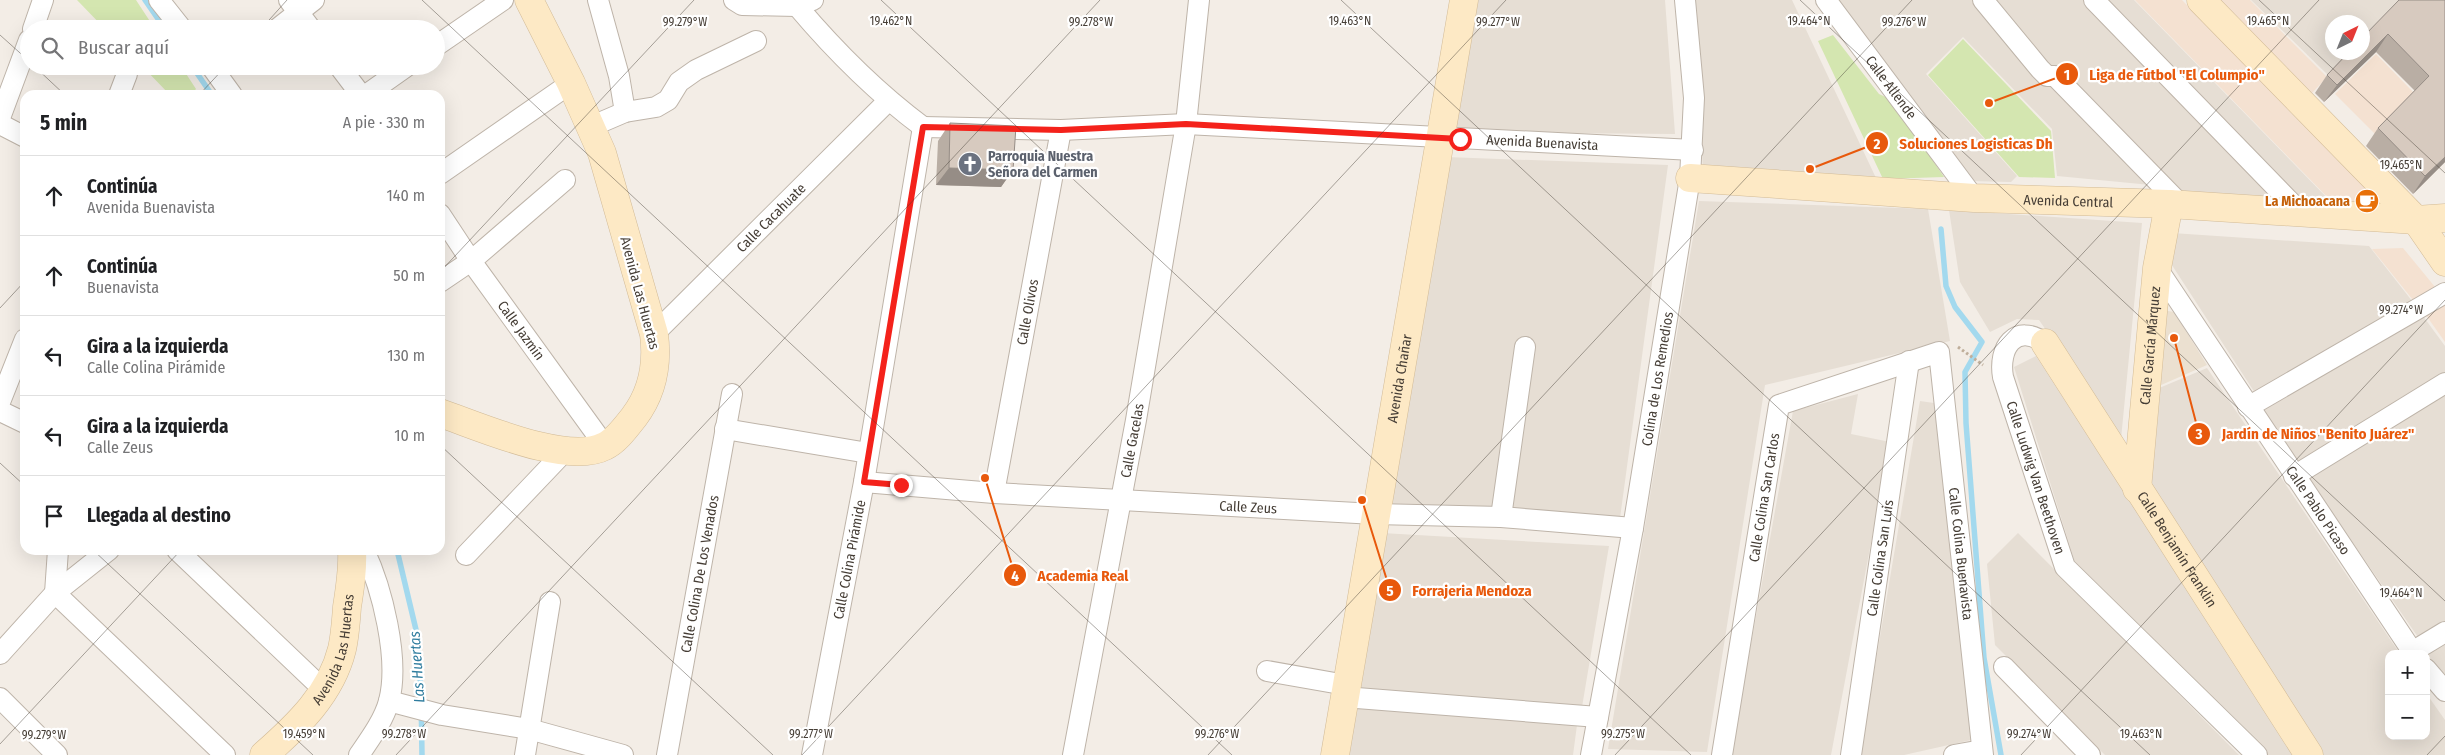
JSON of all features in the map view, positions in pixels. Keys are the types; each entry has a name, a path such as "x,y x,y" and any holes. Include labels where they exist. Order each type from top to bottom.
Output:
{"street":[{"path":"36,20 43,0"},
{"path":"159,0 175,20"},
{"path":"284,20 294,6 314,0"},
{"path":"445,40 503,0"},
{"name":"Avenida Las Huertas","path":"445,415 564,452 581,453 605,446 627,426 647,394 655,374 657,356 654,334 602,153 572,83 529,0"},
{"path":"598,0 619,76 624,112"},
{"path":"734,0 742,5 773,6 805,3 820,33 888,102 923,127"},
{"name":"Calle Gacelas","path":"1073,755 1136,420 1186,124 1199,0"},
{"name":"Avenida Chañar","path":"1335,755 1464,0"},
{"name":"Colina de Los Remedios","path":"1590,755 1633,528 1690,178 1693,150 1694,98 1684,0"},
{"name":"Calle Allende","path":"1826,0 1974,198"},
{"path":"1983,0 2040,69 2048,76 2055,76 2064,84 2175,204"},
{"path":"2094,0 2300,212"},
{"path":"2202,0 2416,220 2445,262"},
{"path":"294,6 304,20"},
{"path":"590,127 624,112 656,107 668,100 679,82 696,70 756,41"},
{"path":"0,118 20,64"},
{"path":"121,90 127,75"},
{"path":"223,75 230,90"},
{"path":"346,75 357,90"},
{"path":"373,90 394,75"},
{"path":"445,171 572,83"},
{"name":"Calle Cacahuate","path":"654,334 888,102"},
{"path":"0,124 20,134"},
{"name":"Avenida Buenavista","path":"923,127 1061,130 1186,124 1693,150"},
{"name":"Calle Colina Pirámide","path":"812,755 864,482 923,127"},
{"name":"Calle Olivos","path":"994,493 1061,130"},
{"name":"Avenida Central","path":"1690,178 1974,198 2175,204 2416,220 2445,218"},
{"path":"445,279 472,261 565,180"},
{"name":"Calle García Márquez","path":"2137,489 2157,268 2175,204"},
{"name":"Calle Jazmín","path":"445,221 605,446"},
{"name":"Calle Pablo Picaso","path":"2157,268 2411,650"},
{"path":"2248,407 2445,293"},
{"name":"Calle Ludwig Van Beethoven","path":"2045,342 2036,336 2026,334 2014,339 2003,350 2000,362 2003,377 2064,567 2258,755"},
{"name":"Calle Benjamín Franklin","path":"2045,342 2137,489 2309,755"},
{"path":"1501,516 1525,347"},
{"path":"0,402 20,352"},
{"name":"Calle Colina San Carlos","path":"1722,755 1779,405 1939,352"},
{"name":"Calle Colina Buenavista","path":"1939,352 1982,752"},
{"name":"Calle Colina San Luis","path":"1851,755 1909,362"},
{"path":"2294,476 2445,383"},
{"name":"Calle Colina De Los Venados","path":"667,755 732,394"},
{"path":"0,411 20,421"},
{"path":"725,429 868,453"},
{"path":"466,555 564,452"},
{"name":"Calle Zeus","path":"864,482 994,493 1375,514 1501,516 1633,528"},
{"path":"55,593 58,555"},
{"path":"0,654 55,593 103,555"},
{"path":"182,555 324,690"},
{"name":"Avenida Las Huertas","path":"264,755 290,732 324,690 336,669 342,648 353,565 352,555"},
{"path":"359,755 395,703 390,645 384,606 366,555"},
{"path":"55,593 225,755"},
{"path":"525,755 550,602"},
{"path":"2418,650 2445,632"},
{"path":"2004,667 2090,755"},
{"path":"1267,671 1345,691 1598,717"},
{"path":"2430,673 2445,691"},
{"path":"0,698 58,755"},
{"path":"395,703 442,716 529,729 623,755"},
{"path":"1954,755 1982,752"}],"path":[{"path":"1961,349 1984,366"}],"shaded area":[{"path":"1472,0 1665,0 1675,134 1454,132"},
{"path":"1695,0 1792,0 1876,178 1703,173"},
{"path":"1833,0 1975,0 2054,78 2151,185 2057,176 2052,129 1963,37 1926,74 2017,176 2011,182 1968,181"},
{"path":"1987,0 2085,0 2283,202 2176,193"},
{"path":"2097,0 2134,0 2335,206 2296,206"},
{"path":"2135,0 2182,0 2388,209 2337,207"},
{"path":"2219,0 2250,0 2327,77 2312,93"},
{"path":"2251,0 2400,0 2370,32 2370,15 2325,15 2325,60 2344,60 2329,76"},
{"path":"2376,54 2415,94 2375,134 2335,94"},
{"path":"1446,157 1668,165 1620,518 1386,505"},
{"path":"1699,201 1928,209 1950,341 1765,385 1707,752 1608,749"},
{"path":"1949,210 2142,223 2121,439 2039,320 2017,319 1990,332 1960,282"},
{"path":"2172,233 2369,246 2416,306 2257,396 2166,256"},
{"path":"2403,248 2440,293 2417,305 2372,249"},
{"path":"2445,298 2445,342 2423,311"},
{"path":"2162,310 2174,312 2207,365 2152,389"},
{"path":"2420,312 2445,346 2445,377 2298,466 2258,405"},
{"path":"2036,356 2294,755 2267,755 2078,572 2014,367"},
{"path":"2207,368 2397,650 2385,650 2385,740 2430,740 2430,699 2445,720 2445,755 2323,755 2142,480 2152,391"},
{"path":"2445,391 2445,625 2420,640 2306,475"},
{"path":"1858,394 1851,434 1890,442 1831,755 1731,755 1793,411"},
{"path":"1920,401 1941,404 1971,740 1904,755 1860,755"},
{"path":"1382,533 1609,546 1582,707 1360,692"},
{"path":"2018,533 2239,755 2105,755 1995,645 1987,564"},
{"path":"2445,638 2445,675 2430,658 2430,650 2426,650"},
{"path":"1354,707 1577,725 1573,755 1347,755"}],"green space":[{"path":"77,0 136,0 149,20 96,20"},
{"path":"1833,35 1879,94 1892,100 1944,177 1883,179 1818,41"},
{"path":"1963,39 2051,131 2055,178 2019,177 1928,75"},
{"path":"151,75 187,75 196,89 195,90 165,90"}],"building":[{"path":"2399,0 2445,0 2445,157 2425,176 2378,128 2429,76 2388,34 2370,52 2370,30"},
{"path":"2341,60 2362,60 2337,85 2327,75"},
{"path":"950,123 1016,126 1013,170 949,168"}],"waterway":[{"name":"Las Huertas","path":"145,0 159,20"},
{"name":"Las Huertas","path":"198,75 209,90"},
{"path":"1941,229 1946,286 1955,307 1982,342 1965,372 1966,423 1984,658 2001,755"},
{"name":"Las Huertas","path":"398,555 417,634 421,692 422,755"}],"place":[{"name":"Liga de Fútbol \"El Columpio\"","path":"1989,103"},
{"name":"Parroquia Nuestra Señora del Carmen","path":"970,164"},
{"name":"Soluciones Logisticas Dh","path":"1810,169"},
{"name":"La Michoacana","path":"2367,201"},
{"name":"Jardín de Niños \"Benito Juárez\"","path":"2174,338"},
{"name":"Academia Real","path":"985,478"},
{"name":"Forrajeria Mendoza","path":"1362,500"}],"route":[{"path":"901,485 864,482 923,127 1061,130 1186,124 1460,139"}]}
